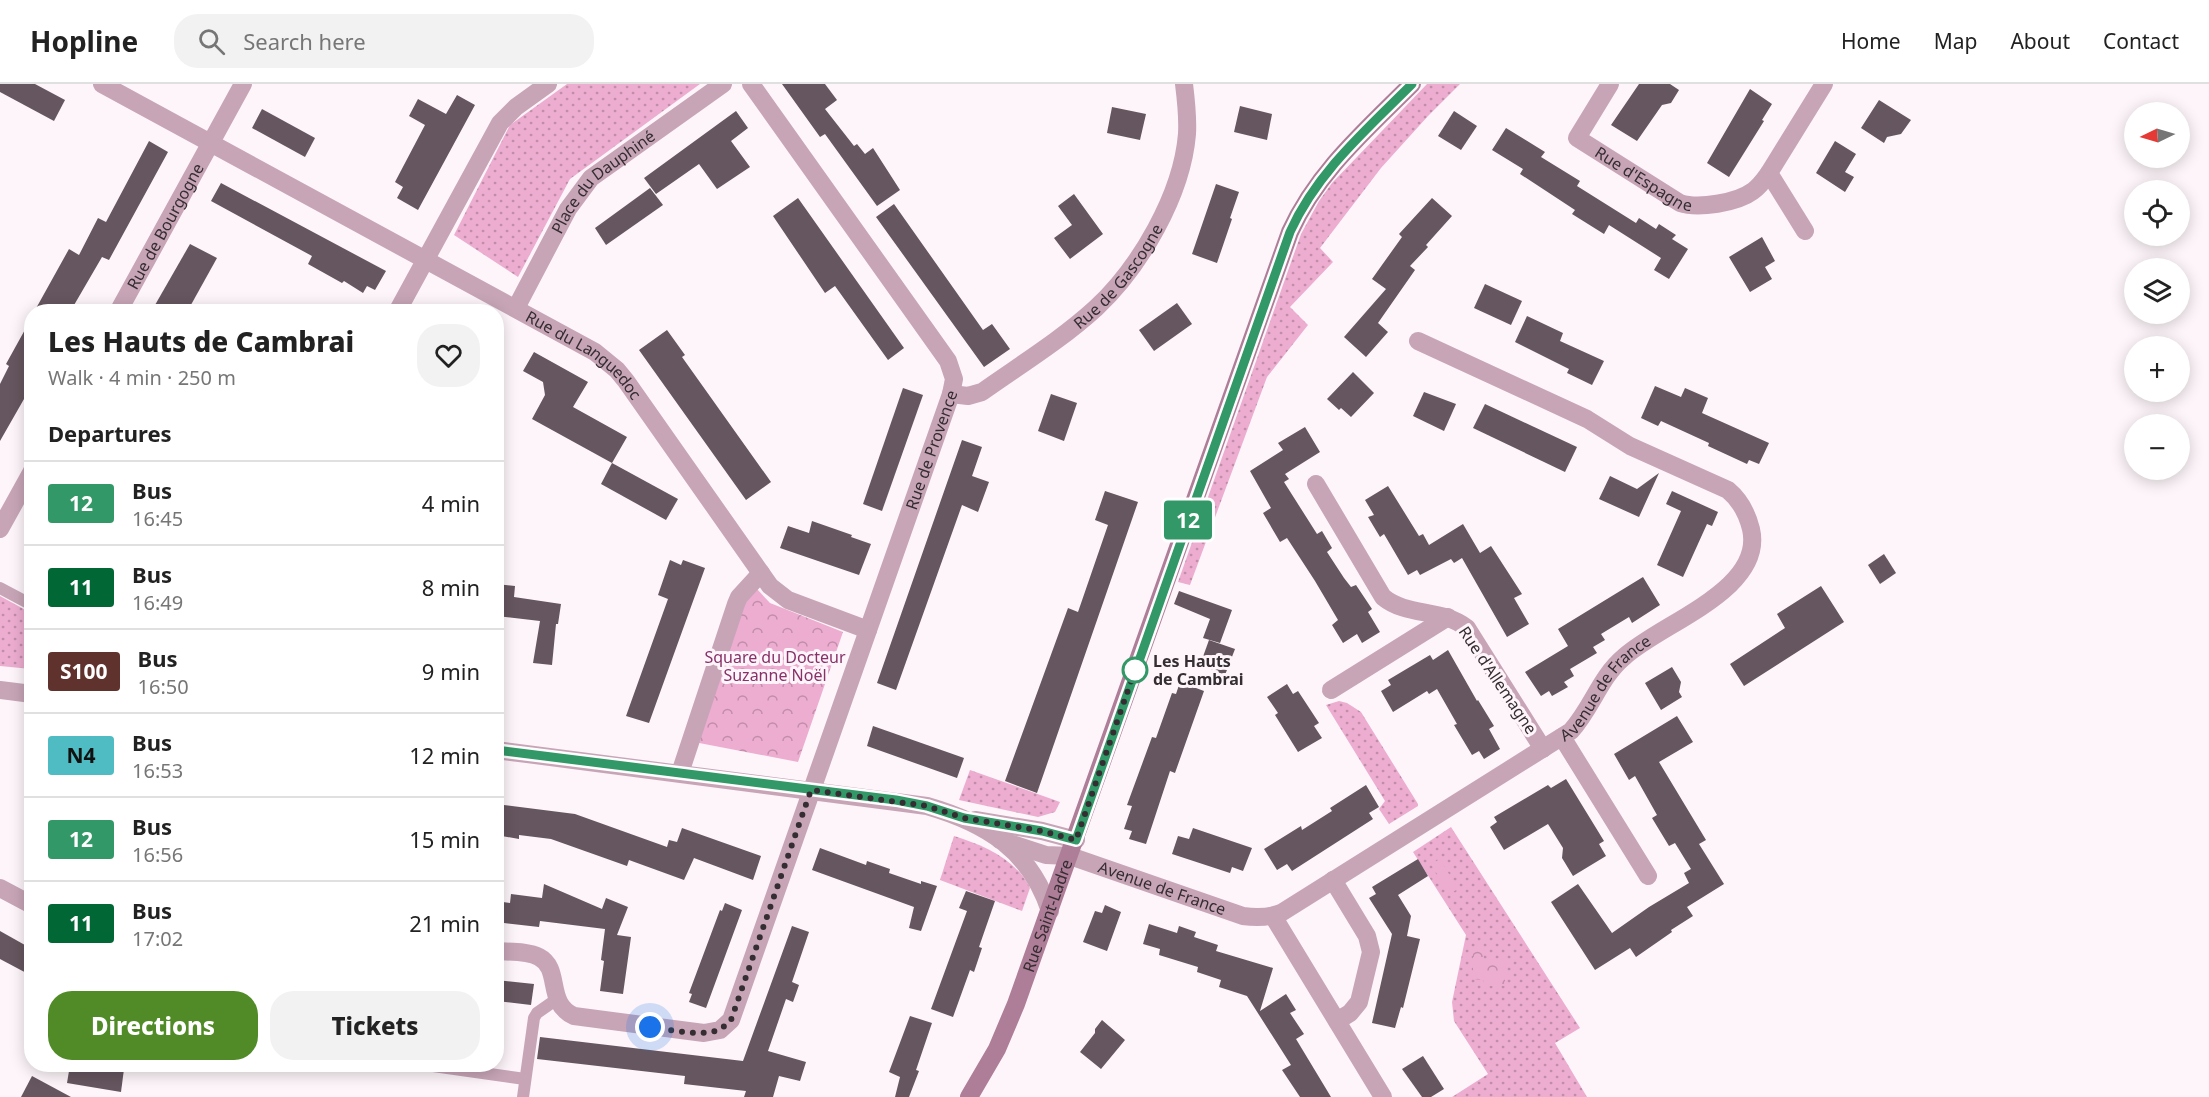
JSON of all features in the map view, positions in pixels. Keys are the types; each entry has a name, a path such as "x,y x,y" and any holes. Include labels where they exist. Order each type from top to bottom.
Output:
{"street":[{"name":"Rue du Languedoc","path":"102,84 595,352 617,370 778,594 788,600 868,630"},
{"name":"Rue de Bourgogne","path":"122,304 243,84"},
{"path":"401,304 500,123 516,107 548,84"},
{"name":"Place du Dauphiné","path":"516,308 568,209 591,178 723,84"},
{"name":"Rue de Provence","path":"556,999 566,1013 583,1018 704,1033 720,1030 726,1025 735,1011 951,394 954,379 948,361 751,84"},
{"name":"Rue de Gascogne","path":"951,394 968,396 982,392 1084,319 1132,268 1161,217 1178,177 1186,135 1184,84"},
{"name":"Rue Saint-Ladre","path":"969,1097 1007,1027 1073,848 1290,232 1306,200 1327,172 1412,84"},
{"name":"Rue d'Espagne","path":"1610,84 1577,138 1680,203 1695,206 1747,195 1761,184 1769,173"},
{"path":"1805,231 1769,173 1824,84"},
{"name":"Avenue de France","path":"1073,848 1243,916 1273,916 1281,913 1563,736 1577,724 1603,681 1622,658 1721,593 1739,578 1746,566 1752,544 1749,522 1739,501 1728,490 1630,446 1587,419 1418,341"},
{"name":"Rue d'Allemagne","path":"1316,484 1383,597 1403,608 1448,617 1467,628 1543,749"},
{"path":"0,529 24,486"},
{"path":"680,773 736,604 739,597 761,573"},
{"name":"Rue d'Allemagne","path":"1331,690 1448,617"},
{"path":"0,690 24,693"},
{"path":"1563,736 1648,876"},
{"path":"504,751 913,803 964,818 1042,831 1073,848"},
{"path":"964,818 1000,840 1021,858 1035,874 1050,911"},
{"path":"1000,840 1046,855 1073,848"},
{"path":"1333,880 1367,936 1371,952 1359,1002 1350,1013 1337,1021"},
{"path":"0,888 24,901"},
{"path":"1273,916 1383,1097"},
{"path":"504,952 532,955 545,961 552,973 556,999"}],"lane":[{"path":"0,588 24,601"},
{"path":"523,1097 534,1018 537,1013 556,999"},
{"path":"476,1072 525,1079"}],"green space":[{"path":"567,84 700,84 570,179 518,277 454,235 510,125"},
{"path":"1427,84 1460,84 1381,168 1320,248 1333,262 1290,307 1308,325 1267,377 1190,585 1178,582 1301,234 1332,183"},
{"name":"Square du Docteur Suzanne Noël","path":"757,589 770,603 843,632 798,762 694,742 742,601"},
{"path":"0,596 24,609 24,668 0,666"},
{"path":"1339,701 1361,712 1418,804 1389,824 1379,809 1385,801 1326,705"},
{"path":"970,770 1060,802 1055,812 1038,817 959,800"},
{"path":"1451,827 1580,1028 1555,1043 1587,1097 1452,1097 1488,1074 1454,1021 1452,1002 1466,935 1413,852"},
{"path":"954,836 998,854 1016,869 1030,888 1022,911 940,880"},
{"path":"1440,859 1458,889 1449,894 1431,864"},
{"path":"1473,947 1483,948 1484,960 1505,960 1505,986 1484,986 1484,980 1473,979"}],"building":[{"path":"0,84 35,84 65,100 54,121 0,92"},
{"path":"782,84 825,84 837,100 825,109 854,146 857,144 865,154 873,148 900,190 877,206 825,134 820,137"},
{"path":"1639,84 1670,84 1679,90 1671,103 1662,105 1637,141 1611,125"},
{"path":"1750,89 1772,104 1729,177 1707,163"},
{"path":"457,95 475,105 418,210 397,198 403,187 395,182 425,125 409,116 418,99 446,114"},
{"path":"1879,100 1911,120 1901,134 1887,137 1884,143 1861,128"},
{"path":"1240,106 1272,114 1267,140 1234,132"},
{"path":"1112,107 1146,114 1140,140 1107,133"},
{"path":"262,109 315,138 305,157 252,128"},
{"path":"736,111 748,128 731,141 750,167 717,189 699,164 656,194 644,178"},
{"path":"1454,111 1477,126 1461,150 1438,136"},
{"path":"1506,128 1545,152 1541,157 1580,181 1577,186 1636,223 1639,218 1656,229 1659,224 1676,235 1672,239 1688,249 1669,279 1654,270 1661,258 1609,225 1604,234 1572,214 1575,210 1520,174 1523,169 1492,150"},
{"path":"149,141 168,152 109,260 102,257 75,304 38,304 69,249 79,255 98,218 106,222"},
{"path":"1835,141 1856,154 1845,172 1854,177 1845,192 1816,173"},
{"path":"221,183 386,271 375,290 367,286 363,293 344,281 342,283 308,264 312,256 211,201"},
{"path":"1216,184 1239,192 1217,263 1192,254"},
{"path":"650,188 663,205 606,245 595,228"},
{"path":"1074,194 1103,234 1070,259 1054,238 1072,225 1058,206"},
{"path":"798,198 904,348 888,360 835,286 825,293 773,216"},
{"path":"1432,198 1452,216 1410,266 1415,270 1378,323 1388,332 1366,357 1344,337 1386,289 1372,279 1402,237 1399,234"},
{"path":"894,204 983,330 992,324 1010,349 984,367 876,217"},
{"path":"1762,237 1775,261 1765,267 1772,279 1750,292 1729,257"},
{"path":"190,244 217,258 191,304 156,304"},
{"path":"1485,284 1522,301 1511,325 1474,308"},
{"path":"1177,303 1192,324 1154,351 1139,330"},
{"path":"1527,316 1563,333 1560,341 1604,361 1592,385 1567,373 1569,369 1515,342"},
{"path":"667,330 685,355 682,357 771,482 746,500 639,350"},
{"path":"24,331 24,399 0,441 0,384 9,366 6,364"},
{"path":"534,352 588,382 573,407 627,437 612,463 532,419 545,395 543,382 523,371"},
{"path":"1353,372 1374,393 1351,417 1327,399"},
{"path":"1655,386 1681,397 1685,388 1708,398 1702,413 1769,443 1759,464 1749,460 1747,464 1661,421 1658,426 1641,418"},
{"path":"903,388 923,395 882,511 863,504"},
{"path":"1424,392 1456,404 1444,431 1413,416"},
{"path":"1051,394 1077,403 1064,441 1038,431"},
{"path":"1485,404 1577,447 1565,472 1473,428"},
{"path":"1305,427 1320,452 1285,474 1289,479 1284,482 1317,534 1322,531 1332,548 1327,552 1344,578 1351,587 1356,585 1372,609 1368,612 1380,632 1362,643 1357,634 1343,643 1332,625 1338,620 1315,581 1287,538 1280,542 1263,513 1271,508 1250,471 1283,450 1278,443"},
{"path":"962,440 982,447 972,476 989,482 978,512 962,505 896,690 877,683"},
{"path":"612,463 678,499 666,520 601,484"},
{"path":"1659,473 1639,517 1599,499 1610,476 1637,489"},
{"path":"1388,486 1419,536 1423,534 1429,545 1463,524 1480,553 1491,546 1522,594 1514,598 1529,624 1507,637 1462,558 1454,563 1451,559 1420,575 1417,570 1408,575 1384,534 1380,537 1368,517 1374,515 1365,500"},
{"path":"1105,491 1138,502 1037,793 1005,781 1068,608 1078,612 1108,525 1095,520"},
{"path":"1672,491 1718,512 1712,526 1707,524 1683,577 1657,565 1681,511 1666,504"},
{"path":"812,521 871,544 859,575 780,548 788,526 809,533"},
{"path":"1884,554 1896,573 1880,584 1868,565"},
{"path":"670,560 681,565 683,560 705,568 649,723 626,716 668,599 658,595"},
{"path":"1643,577 1660,605 1632,623 1629,617 1601,634 1605,640 1593,647 1597,653 1570,669 1574,676 1564,682 1568,687 1552,696 1549,691 1541,696 1525,672 1568,646 1558,629"},
{"path":"504,585 515,586 514,597 561,604 558,624 556,624 552,665 533,663 540,621 504,617"},
{"path":"1821,586 1844,622 1744,686 1730,664 1785,628 1777,614"},
{"path":"1179,591 1232,610 1220,643 1203,638 1210,619 1174,604"},
{"path":"1209,640 1235,649 1225,675 1200,665"},
{"path":"1448,650 1494,726 1489,729 1500,749 1484,759 1479,751 1472,755 1454,725 1457,724 1437,689 1429,694 1427,691 1393,712 1381,691 1391,685 1388,680 1430,655 1433,660"},
{"path":"1672,667 1681,682 1679,692 1682,697 1661,710 1645,683"},
{"path":"1180,682 1204,691 1175,773 1170,771 1146,844 1129,839 1132,831 1124,829 1132,806 1127,805 1152,737 1156,738 1172,693 1176,694"},
{"path":"1287,684 1293,694 1298,691 1319,723 1314,726 1322,738 1298,752 1275,715 1278,713 1267,697"},
{"path":"1677,716 1693,742 1659,762 1706,840 1699,844 1724,884 1687,907 1693,916 1636,957 1630,948 1595,970 1551,902 1578,884 1612,933 1689,883 1684,873 1691,869 1675,843 1669,846 1652,818 1657,815 1635,776 1629,780 1614,754"},
{"path":"873,726 964,758 957,778 867,746"},
{"path":"1566,779 1604,841 1599,844 1606,856 1573,876 1562,858 1563,848 1548,824 1504,850 1490,827 1497,822 1494,817 1548,785 1551,788"},
{"path":"1366,785 1379,807 1369,813 1373,819 1292,871 1287,864 1277,870 1264,849 1301,826 1302,830 1332,811 1330,808"},
{"path":"504,805 575,814 667,847 669,840 677,842 682,828 761,856 753,880 694,858 684,880 629,860 627,866 551,839 519,835 519,839 504,836"},
{"path":"1193,828 1252,848 1243,871 1232,867 1230,873 1172,854 1178,836 1189,839"},
{"path":"820,848 866,865 867,861 890,869 889,873 921,884 921,881 937,886 921,931 909,928 914,907 812,870"},
{"path":"1418,859 1428,876 1398,895 1411,916 1407,936 1420,939 1403,1008 1401,1007 1395,1028 1372,1023 1392,934 1369,898 1376,894 1372,887"},
{"path":"544,884 602,909 606,898 628,907 617,935 631,937 623,994 600,991 605,929 540,921 539,927 504,923 504,902 510,903 511,894 542,898"},
{"path":"966,891 995,901 979,947 982,948 974,972 970,970 953,1017 931,1009 967,911 959,908"},
{"path":"725,903 742,910 706,1008 689,1002 692,994 689,993 720,910 722,911"},
{"path":"1105,905 1121,912 1107,951 1083,942 1095,911 1102,913"},
{"path":"1149,924 1177,933 1179,926 1196,932 1194,937 1218,945 1216,951 1273,968 1260,1011 1286,994 1296,1010 1290,1013 1304,1034 1296,1039 1331,1097 1300,1097 1282,1070 1291,1065 1247,996 1219,987 1221,980 1197,972 1198,967 1159,955 1160,949 1143,944"},
{"path":"792,926 809,932 792,982 799,985 793,1002 786,999 768,1051 806,1062 800,1081 779,1076 773,1097 744,1097 746,1091 684,1084 685,1076 537,1059 540,1037 743,1061"},
{"path":"0,931 24,944 24,972 0,959"},
{"path":"504,981 534,984 531,1005 504,1002"},
{"path":"910,1016 932,1023 916,1070 919,1071 909,1097 895,1097 900,1077 889,1072"},
{"path":"1102,1020 1125,1040 1101,1069 1080,1052"},
{"path":"1423,1056 1444,1089 1431,1097 1422,1097 1402,1069"},
{"path":"69,1072 124,1072 121,1092 67,1083"},
{"path":"32,1076 71,1097 21,1097"}],"bus line":[{"name":"12","path":"504,751 896,800 927,806 964,818 1042,831 1076,840 1269,288 1297,216 1316,185 1339,158 1412,84"}],"place":[{"name":"Les Hauts de Cambrai","path":"1135,670"}],"route":[{"path":"650,1027 704,1033 720,1030 731,1020 811,790 896,800 927,806 964,818 1042,831 1076,840 1135,670"}]}
